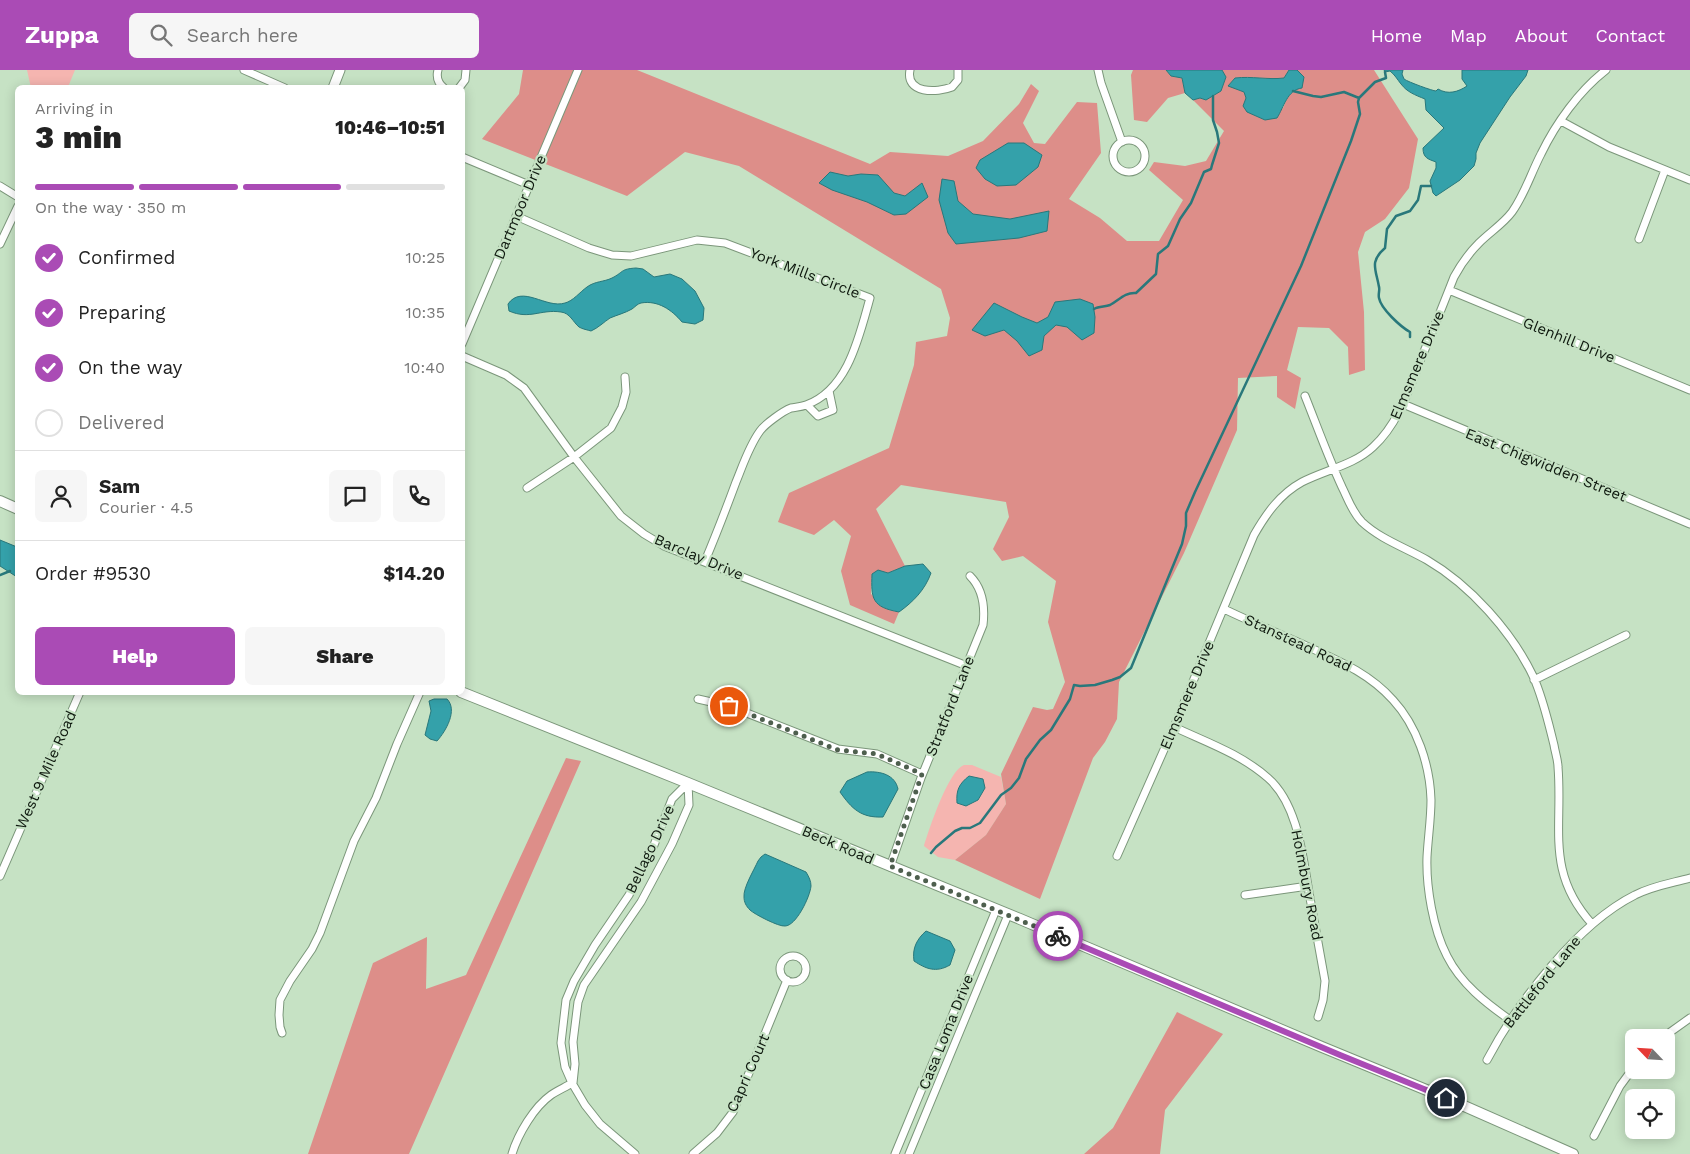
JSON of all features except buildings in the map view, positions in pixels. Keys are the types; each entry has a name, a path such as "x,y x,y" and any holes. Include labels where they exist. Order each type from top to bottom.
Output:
{"main road":[{"path":"0,502 15,508"},
{"name":"Beck Road","path":"465,694 996,910 1446,1098 1573,1154"}],"street":[{"path":"244,70 278,85"},
{"path":"334,85 340,70"},
{"path":"438,70 437,77 441,85"},
{"path":"462,85 466,80 466,70"},
{"name":"Dartmoor Drive","path":"465,337 578,70"},
{"path":"910,70 912,84 924,91 952,87 958,80 958,70"},
{"path":"1098,70 1122,142"},
{"name":"Elmsmere Drive","path":"1116,856 1174,727 1254,535 1264,518 1288,491 1373,448 1392,426 1404,404 1458,270 1472,250 1501,225 1517,205 1541,152 1561,121 1582,93 1606,70"},
{"path":"1561,121 1609,147 1690,180"},
{"path":"1131,140 1143,149 1142,164 1129,172 1119,169 1113,160 1114,149 1122,142 1131,140"},
{"path":"465,158 529,185"},
{"path":"1640,239 1665,170"},
{"path":"0,186 15,195"},
{"path":"0,244 15,212"},
{"name":"York Mills Circle","path":"516,216 589,248 612,255 630,256 697,240 725,243 870,298 858,336 846,366 836,384 829,391 807,405 790,409 761,429 741,468 705,561"},
{"name":"Glenhill Drive","path":"1449,290 1690,390"},
{"name":"Barclay Drive","path":"465,357 506,375 524,388 574,457 621,516 644,534 664,546 966,666"},
{"path":"527,488 574,457 612,428 618,418 626,392 625,377"},
{"path":"807,405 818,416 833,410 829,391"},
{"path":"1305,396 1353,511 1362,521 1382,536 1448,573 1476,598 1510,638 1534,680 1547,714 1558,766 1558,841 1561,861 1572,898 1592,924"},
{"name":"East Chigwidden Street","path":"1404,404 1690,524"},
{"name":"Stratford Lane","path":"890,866 922,774 983,625 985,611 977,583 970,576"},
{"name":"Stanstead Road","path":"1224,609 1352,666 1394,700 1414,729 1426,761 1431,800 1427,859 1433,918 1447,956 1466,984 1486,1003 1510,1020"},
{"path":"1534,680 1626,635"},
{"name":"West 9 Mile Road","path":"0,876 79,695"},
{"path":"282,1033 279,1015 280,1000 320,934 354,841 376,798 419,695"},
{"path":"698,699 729,706 838,750 877,754 922,774"},
{"name":"Holmbury Road","path":"1174,727 1242,758 1269,779 1286,801 1296,824 1303,855 1325,981 1318,1017"},
{"name":"Bellago Drive","path":"572,1083 576,1064 573,1042 578,1002 584,986 641,902 672,844 689,805 688,783"},
{"name":"Bellago Drive","path":"635,1154 600,1124 585,1105 572,1083 566,1067 561,1043 566,1000 574,981 595,945 629,895 654,845 672,799 688,783"},
{"name":"Battleford Lane","path":"1487,1060 1499,1036 1510,1020 1583,931 1614,908 1636,895 1656,887 1690,878"},
{"path":"1245,895 1308,886"},
{"name":"Casa Loma Drive","path":"895,1154 996,910"},
{"name":"Casa Loma Drive","path":"909,1154 1008,915"},
{"name":"Capri Court","path":"692,1154 717,1133 733,1112 787,980"},
{"path":"1675,1029 1690,1018"},
{"path":"1594,1136 1615,1093 1625,1079"},
{"path":"512,1154 522,1129 533,1114 550,1096 572,1083"}],"shaded area":[{"path":"27,70 75,70 69,85 30,85"},
{"path":"523,70 637,70 870,164 890,152 948,156 983,141 1019,104 1031,84 1039,91 1023,123 1034,143 1045,144 1077,102 1097,103 1101,153 1069,199 1100,218 1127,241 1159,241 1183,200 1149,170 1154,162 1185,166 1206,161 1224,131 1193,100 1200,98 1206,100 1221,91 1226,77 1222,70 1289,70 1284,78 1235,78 1229,85 1244,92 1256,116 1265,120 1283,108 1288,96 1297,89 1304,77 1297,70 1374,70 1418,139 1409,188 1385,219 1365,232 1358,252 1364,312 1365,370 1349,375 1348,347 1329,328 1298,327 1287,370 1301,378 1295,409 1277,397 1277,376 1238,378 1237,430 1184,553 1119,682 1117,719 1105,742 1093,758 1040,899 955,860 986,835 1006,804 1001,774 1033,707 1047,710 1053,709 1065,682 1048,622 1056,581 1023,556 1002,561 993,549 1009,517 1006,502 901,485 876,509 905,566 888,573 872,574 871,594 889,610 899,612 894,624 850,605 841,571 851,536 834,520 814,535 778,522 789,493 889,448 914,365 916,342 947,336 950,318 941,289 739,166 685,152 627,196 482,139 519,94"},
{"path":"1133,70 1166,70 1171,76 1182,78 1185,93 1168,98 1147,122 1134,120 1131,75"},
{"path":"566,758 581,761 409,1154 308,1154 373,963 427,937 426,989 466,975"},
{"path":"964,765 972,765 1001,777 1006,804 986,835 955,860 938,857 924,846 935,815 952,778"},
{"path":"1177,1012 1223,1034 1165,1110 1160,1154 1084,1154 1113,1128"}],"water":[{"path":"1166,70 1222,70 1226,77 1221,91 1206,100 1200,98 1193,100 1185,93 1182,78 1171,76"},
{"path":"1289,70 1297,70 1304,77 1302,88 1289,95 1277,118 1265,120 1247,112 1243,106 1246,98 1244,92 1228,86 1235,78 1284,78"},
{"path":"1384,70 1403,70 1402,74 1406,80 1434,91 1438,89 1449,92 1460,90 1467,86 1462,79 1462,70 1528,70 1526,76 1480,143 1474,166 1460,180 1436,196 1433,193 1430,181 1436,168 1436,162 1425,156 1423,148 1444,128 1426,110 1425,99 1403,87 1390,71 1385,72"},
{"path":"1008,143 1024,143 1042,155 1038,167 1016,185 997,186 985,179 976,168 980,160"},
{"path":"830,172 848,176 861,174 878,175 894,193 905,196 922,183 928,197 906,214 894,215 819,183"},
{"path":"942,179 954,181 958,201 973,214 1010,219 1049,211 1047,231 1019,238 956,244 948,233 939,200"},
{"path":"643,269 654,277 670,274 682,279 695,291 704,308 703,320 695,324 682,322 664,307 647,302 638,304 632,309 610,318 591,331 579,327 564,313 554,311 523,315 509,311 508,304 514,298 527,296 550,303 565,303 590,285 612,278 625,270"},
{"path":"1080,299 1093,304 1095,317 1094,333 1082,340 1067,327 1056,325 1044,336 1042,350 1029,356 1017,341 1004,330 985,336 972,330 994,303 1037,323 1048,317 1055,302"},
{"path":"0,540 15,546 15,576 0,566"},
{"path":"923,564 931,573 914,600 899,612 878,604 873,596 872,574 878,570 888,573 905,566"},
{"path":"447,699 451,709 447,726 437,741 425,735 431,711 429,701"},
{"path":"867,772 877,772 891,777 898,789 883,817 863,814 853,808 840,792 847,781"},
{"path":"969,776 983,779 985,788 978,800 966,806 957,803 957,794 963,782"},
{"path":"765,854 806,872 810,881 810,891 805,903 798,916 789,925 782,926 767,920 750,910 746,905 744,893 747,884 758,861"},
{"path":"926,931 950,941 955,950 950,965 940,969 931,969 914,961 916,944"}],"waterway":[{"path":"931,853 955,831 962,828 970,828 980,823 1001,795 1011,788 1019,778 1026,759 1040,740 1051,730 1070,699 1074,685 1095,685 1112,680 1120,677 1131,668 1182,544 1186,526 1186,513 1301,266 1351,141 1360,114 1359,98 1375,82 1386,78 1385,72"},
{"path":"1293,91 1321,97 1344,92 1359,98"},
{"path":"1094,309 1110,305 1125,295 1136,293 1156,274 1158,254 1168,246 1180,219 1191,203 1204,172 1211,169 1219,143 1213,120 1213,96"},
{"path":"1410,337 1410,332 1383,307 1379,297 1375,262 1385,248 1387,229 1396,216 1410,211 1418,200 1421,186 1431,186"},
{"path":"0,575 10,571"}],"way so far":[{"path":"729,706 838,750 877,754 922,774 890,866 1058,936"}],"route":[{"path":"1058,936 1446,1098"}]}
